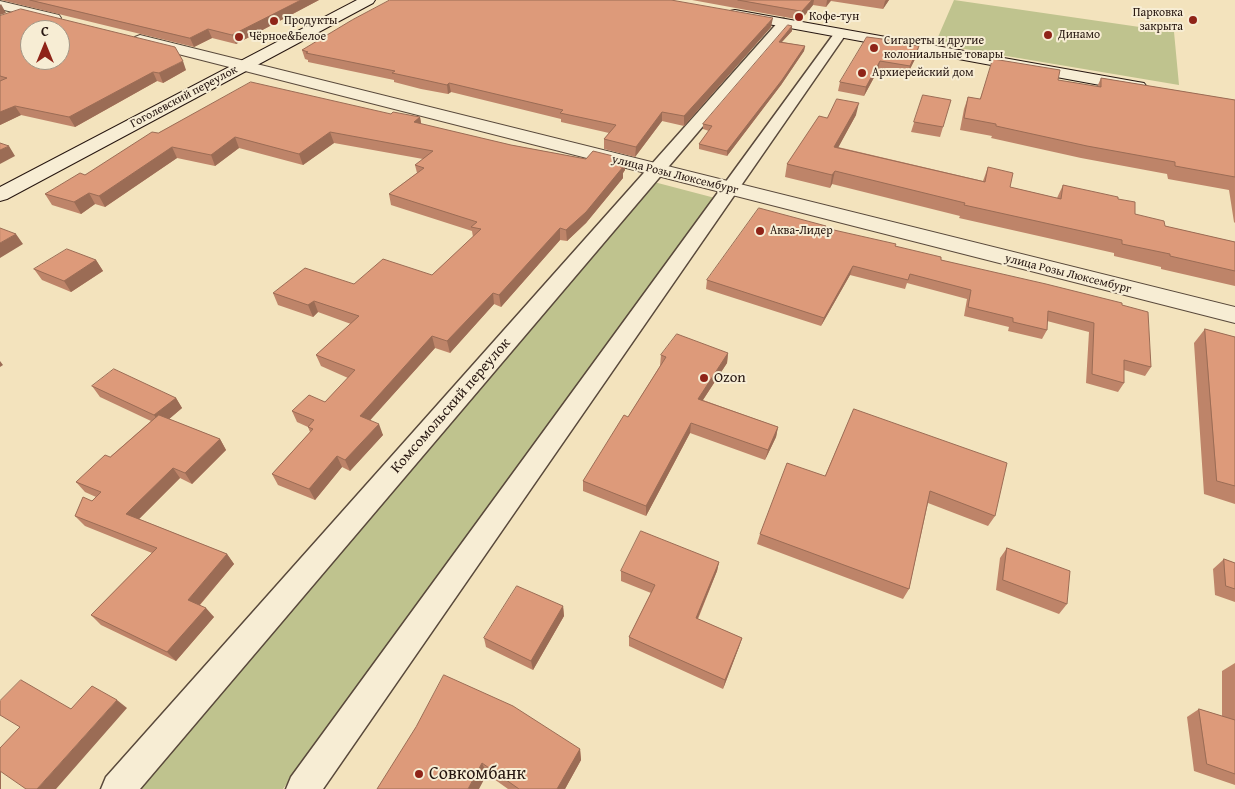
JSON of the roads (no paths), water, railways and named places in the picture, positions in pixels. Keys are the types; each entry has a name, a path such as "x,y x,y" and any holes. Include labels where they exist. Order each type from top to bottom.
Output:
{"street":[{"name":"Гоголевский переулок","path":"0,195 368,0"},
{"path":"0,5 72,23"},
{"path":"8,18 25,11"},
{"path":"716,11 1157,91"},
{"name":"Комсомольский переулок","path":"118,789 784,24"},
{"path":"303,789 840,34"},
{"name":"улица Розы Люксембург","path":"129,37 1235,315"}],"place":[{"name":"Кофе-тун","path":"799,17"},
{"name":"Парковка закрыта","path":"1193,20"},
{"name":"Продукты","path":"274,21"},
{"name":"Динамо","path":"1048,35"},
{"name":"Чёрное&Белое","path":"239,37"},
{"name":"Сигареты и другие колониальные товары","path":"874,48"},
{"name":"Архиерейский дом","path":"862,73"},
{"name":"Аква-Лидер","path":"760,231"},
{"name":"Ozon","path":"704,378"},
{"name":"Совкомбанк","path":"419,774"}]}
